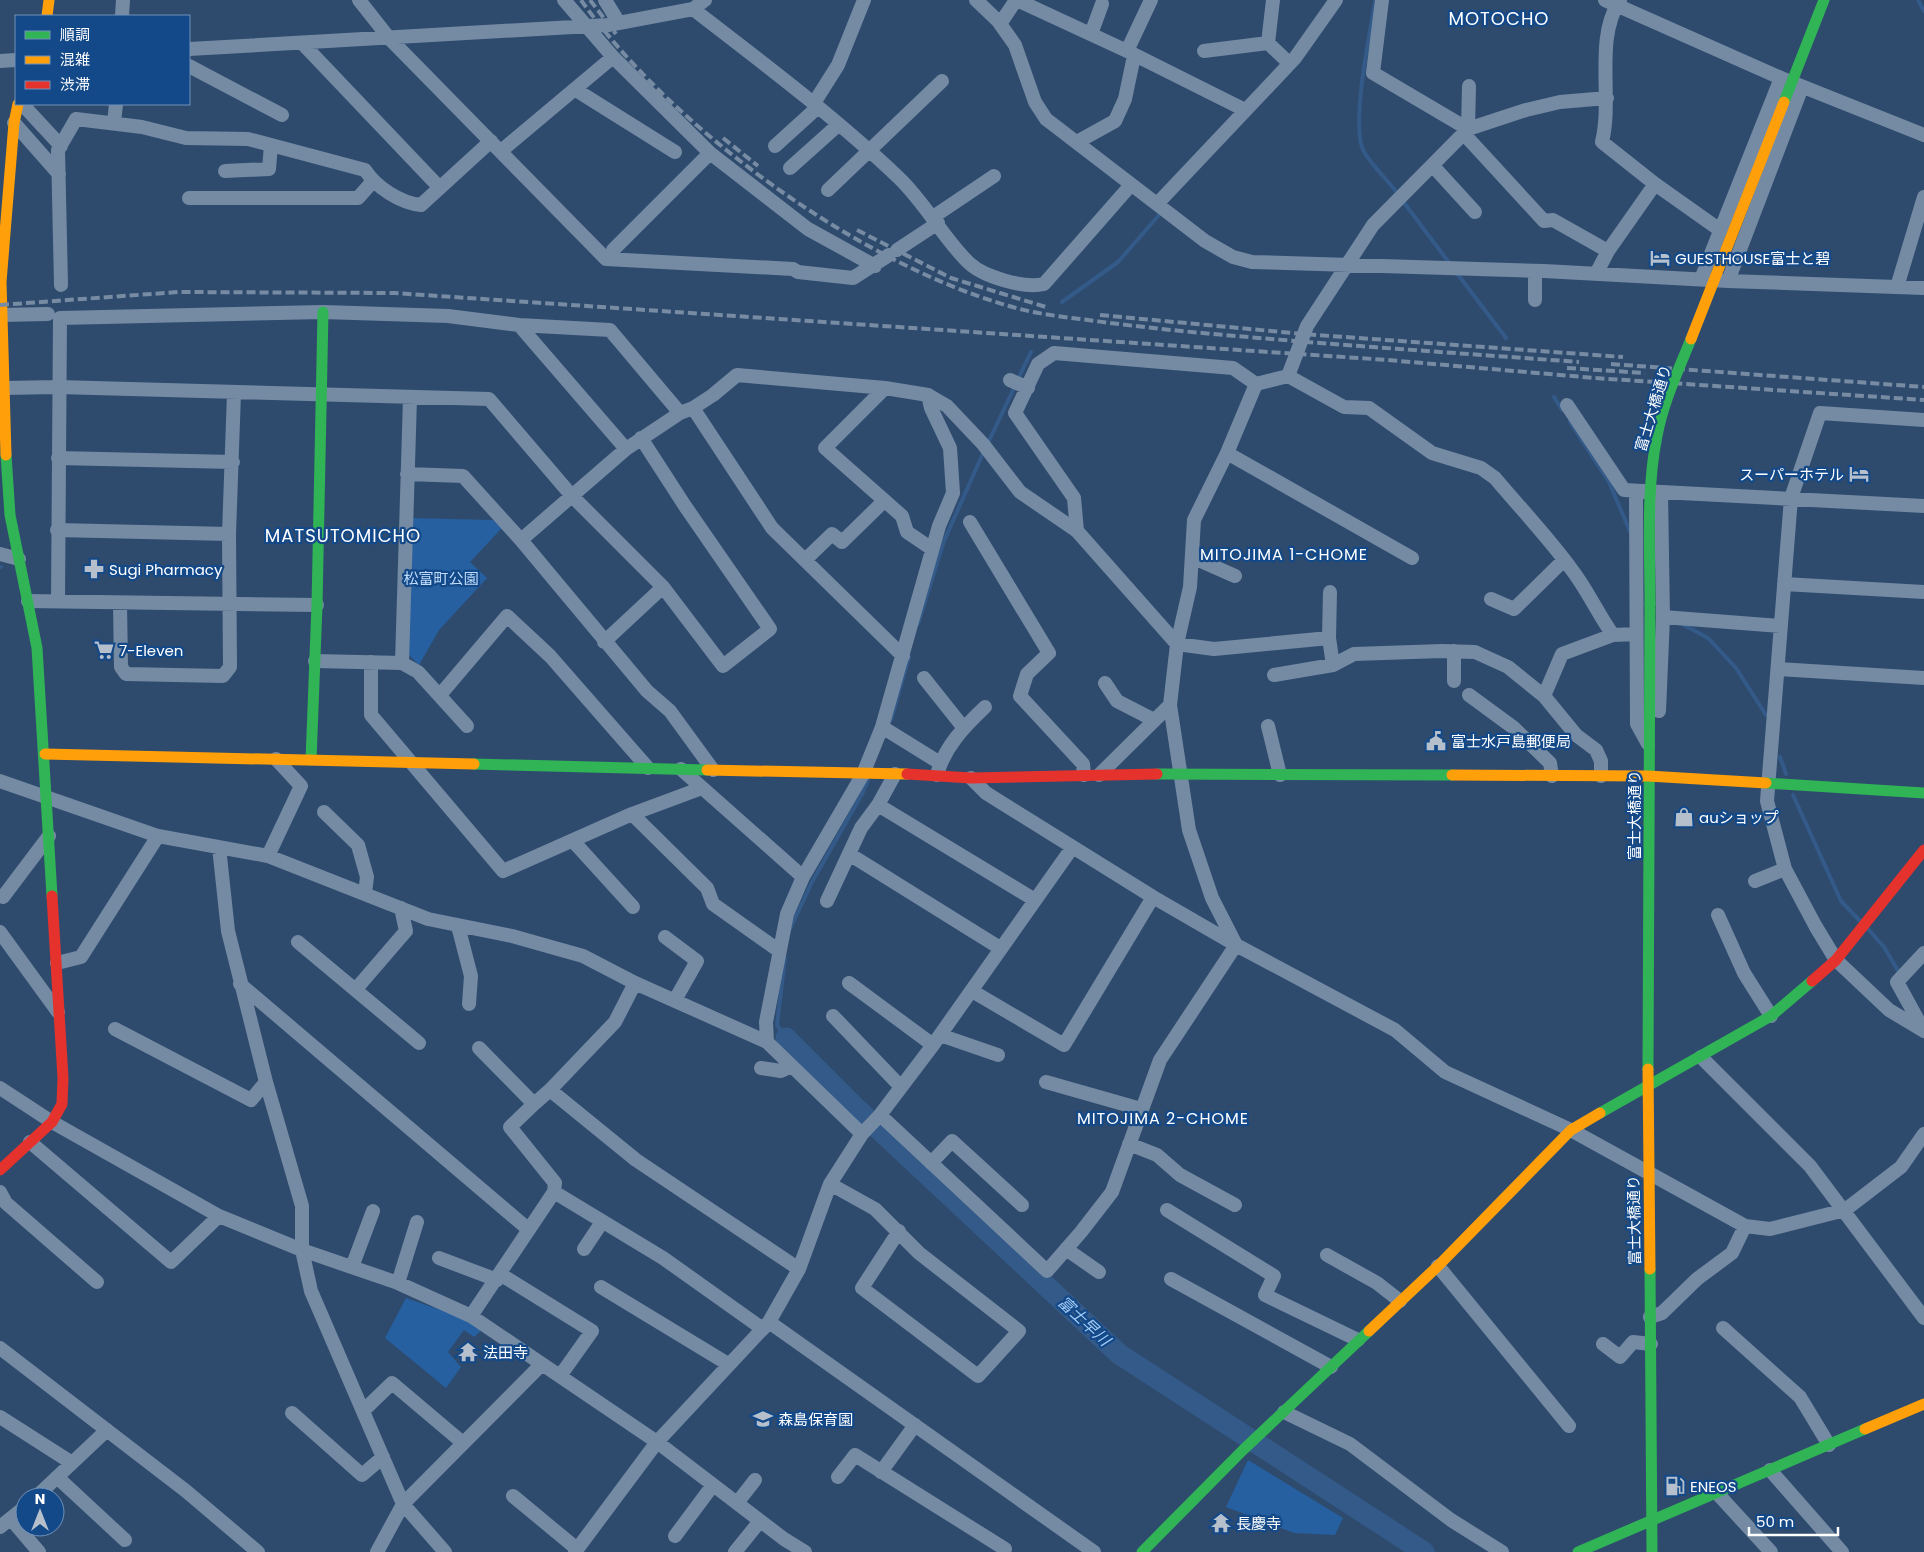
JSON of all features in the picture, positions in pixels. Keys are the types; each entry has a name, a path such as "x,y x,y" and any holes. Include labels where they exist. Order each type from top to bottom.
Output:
{"street":[{"path":"47,15 49,0"},
{"path":"122,15 123,0"},
{"path":"359,0 389,38 606,259 793,269 798,272 853,278 893,253 994,176"},
{"path":"564,0 613,57 710,153 808,229 875,266"},
{"path":"605,0 619,23"},
{"path":"190,49 619,23 693,9 705,0"},
{"path":"775,146 816,105 838,65 864,0"},
{"path":"976,0 1000,24 1015,45 1035,102 1046,119 1130,186 1162,207 1205,241 1233,257 1252,262 1535,270 1728,281 1924,288"},
{"path":"1000,24 1016,0 1091,34 1245,110"},
{"path":"1077,142 1115,121 1125,98 1130,53 1151,0"},
{"path":"1268,43 1273,0"},
{"path":"1162,207 1245,110 1290,63 1336,0"},
{"path":"1382,0 1372,73 1466,131 1544,221 1553,220 1608,251"},
{"name":"富士大橋通り","path":"1652,1552 1648,1085 1648,776 1651,476 1657,435 1668,397 1824,0"},
{"path":"1720,230 1655,184 1602,142 1607,122 1607,30 1614,2 1792,82 1924,136"},
{"path":"1091,34 1102,4"},
{"path":"693,9 816,105 898,177 922,202 970,264 1004,281 1037,286 1044,284 1130,186"},
{"path":"302,43 440,188"},
{"path":"1204,51 1268,43 1290,63"},
{"path":"61,285 58,150 76,119 142,127 186,138 248,139 365,170 372,181 410,204 421,205 440,188 496,146 576,90 613,57"},
{"path":"0,61 15,60"},
{"path":"190,67 282,115"},
{"path":"828,190 942,81"},
{"path":"1701,279 1720,230 1792,82"},
{"path":"1728,281 1792,82"},
{"path":"1466,131 1469,86"},
{"path":"576,90 675,152"},
{"path":"1288,376 1307,326 1373,225 1466,131 1526,110 1560,102 1607,98"},
{"path":"0,1170 52,1122 62,1104 63,1078 37,648 19,559 7,482 0,315 3,219 18,105"},
{"path":"23,105 61,146"},
{"path":"114,123 116,105"},
{"path":"14,123 59,174"},
{"path":"790,168 838,125"},
{"path":"0,135 12,148"},
{"path":"225,171 269,169 271,145"},
{"path":"613,250 710,153"},
{"path":"1433,166 1474,212"},
{"path":"189,198 358,198 372,181"},
{"path":"1596,274 1608,251 1655,184"},
{"path":"1897,287 1924,197"},
{"path":"1534,300 1535,270"},
{"path":"311,760 317,606 323,312"},
{"path":"58,600 58,387 60,318 323,312 448,316 519,325 610,330 680,413"},
{"path":"0,315 48,314"},
{"path":"519,325 626,449"},
{"path":"1077,532 1074,498 1015,413 1018,383 1038,364 1054,353 1233,368 1256,384 1288,376 1344,407 1369,408 1432,453 1481,468 1495,478 1583,585 1599,616 1613,635"},
{"path":"521,540 626,449 680,413 693,408 713,395 737,375 885,388 928,395 947,406 983,444 1020,492 1077,532 1177,644 1214,649 1329,638"},
{"path":"1236,945 1212,898 1189,830 1170,705 1177,644 1190,587 1194,520 1227,452 1256,384"},
{"path":"3,388 58,387 489,399 572,496 663,587 723,666 770,629 685,506 641,438"},
{"path":"885,388 825,448 902,516 907,532 932,549"},
{"path":"120,602 121,667 126,674 223,676 230,668 229,534 234,393"},
{"path":"767,1042 766,1022 778,950 787,914 803,877 865,774 888,730 903,656 932,549 953,493 950,448 931,408 928,395"},
{"path":"402,663 410,398"},
{"path":"1567,405 1624,490 1636,493 1661,492 1924,506"},
{"path":"693,408 772,528 903,656"},
{"path":"1924,420 1820,413 1791,498 1767,802 1785,869 1836,960 1889,1010 1924,1031"},
{"path":"1227,452 1412,558"},
{"path":"58,458 233,462"},
{"path":"407,474 463,476 521,540 604,642 647,691 670,710 713,770"},
{"path":"1649,747 1658,728 1664,617 1661,492"},
{"path":"1636,493 1637,724 1649,747"},
{"path":"805,560 832,534 842,542 884,501"},
{"path":"970,522 1049,654 1027,674 1020,696 1083,764 1084,775"},
{"path":"58,530 229,534"},
{"path":"0,554 19,559"},
{"path":"1192,557 1235,576"},
{"path":"1491,599 1514,609 1564,560"},
{"path":"1784,584 1924,592"},
{"path":"604,642 663,587"},
{"path":"1330,592 1329,638 1333,666"},
{"path":"28,601 58,600 317,606"},
{"path":"440,695 507,616 550,656 648,768"},
{"path":"1664,617 1781,626"},
{"path":"1544,696 1562,654 1613,635 1636,634"},
{"path":"1454,651 1454,681"},
{"path":"1274,674 1333,666 1354,654 1475,652 1508,667 1544,696 1576,735 1596,750 1601,761 1601,776"},
{"path":"315,661 402,663 418,672 467,726"},
{"path":"371,662 371,715 503,870 632,814 702,788"},
{"path":"1778,669 1924,678"},
{"path":"924,678 963,727"},
{"path":"1105,683 1117,701 1154,720"},
{"path":"1469,695 1526,740 1550,763 1552,776"},
{"path":"1099,775 1170,705"},
{"path":"939,769 963,727 985,707"},
{"path":"1268,726 1280,775"},
{"path":"888,730 939,769 971,778 1180,774 1648,776 1924,793"},
{"path":"44,754 412,761 510,766 865,774 895,774 939,769"},
{"path":"268,856 301,786 276,759"},
{"path":"681,769 803,877"},
{"path":"827,901 861,828 878,805 895,774"},
{"path":"971,778 986,793 1153,897 1236,945 1394,1030 1445,1072 1571,1130 1745,1226 1770,1230 1845,1210 1901,1167 1924,1134"},
{"path":"1,782 47,796 158,836 268,856 428,918 458,926 512,936 584,956 635,983 767,1042 862,1134"},
{"path":"878,805 1035,900"},
{"path":"324,812 358,845 366,877 365,893"},
{"path":"632,814 707,888 713,904 778,950"},
{"path":"3,897 49,836"},
{"path":"57,963 81,957 158,836"},
{"path":"573,841 633,907"},
{"path":"219,847 228,931 240,984 302,1206 302,1250 311,1291 403,1504 445,1552"},
{"path":"514,1496 576,1551 658,1442 728,1364 766,1326 799,1269 830,1184 862,1134 880,1115 972,991 1000,948 1072,848"},
{"path":"1142,1552 1257,1436 1438,1266 1571,1130 1771,1016 1836,960 1924,850"},
{"path":"850,854 1000,948"},
{"path":"1755,881 1785,869"},
{"path":"972,991 1064,1045 1153,897"},
{"path":"356,989 406,931 401,908"},
{"path":"1718,915 1744,974 1771,1016"},
{"path":"458,926 471,976 469,1004"},
{"path":"0,932 58,1012"},
{"path":"665,937 697,961 675,1000"},
{"path":"298,942 419,1043"},
{"path":"880,1115 1047,1271 1112,1192 1160,1060 1236,945"},
{"path":"1924,953 1897,982 1924,1031"},
{"path":"471,1316 554,1192 555,1184 510,1127 550,1090 615,1022 635,983"},
{"path":"240,984 528,1230"},
{"path":"849,984 936,1040 998,1055"},
{"path":"833,1016 901,1087"},
{"path":"115,1029 251,1100 266,1082"},
{"path":"479,1048 534,1104"},
{"path":"1701,1057 1810,1166 1845,1210 1924,1318"},
{"path":"761,1068 781,1071 792,1066"},
{"path":"1046,1082 1141,1109"},
{"path":"0,1088 52,1122 219,1216 302,1250 398,1283 471,1316 658,1442 760,1521 805,1552"},
{"path":"550,1090 636,1160 799,1269"},
{"path":"931,1163 952,1141 1022,1205"},
{"path":"30,1142 171,1262 219,1216"},
{"path":"1130,1144 1157,1156 1180,1175 1236,1205"},
{"path":"830,1184 875,1209 899,1231 918,1253 1018,1331 978,1376 862,1288 899,1231"},
{"path":"0,1192 6,1203 97,1282"},
{"path":"554,1192 663,1258 915,1425 1094,1552"},
{"path":"1167,1210 1274,1276 1265,1295 1358,1340"},
{"path":"352,1267 372,1211"},
{"path":"398,1283 417,1222"},
{"path":"584,1249 602,1222"},
{"path":"1650,1317 1662,1313 1697,1280 1732,1253 1745,1226"},
{"path":"1066,1249 1099,1272"},
{"path":"1327,1255 1377,1283 1400,1301"},
{"path":"439,1258 498,1277 592,1331 560,1376"},
{"path":"1438,1266 1569,1426"},
{"path":"1171,1279 1331,1367"},
{"path":"601,1287 728,1364"},
{"path":"1723,1328 1772,1369 1800,1397 1829,1445"},
{"path":"1603,1344 1620,1357 1633,1342 1650,1344"},
{"path":"0,1348 186,1491 258,1552"},
{"path":"377,1552 403,1504 542,1364"},
{"path":"363,1410 392,1383 463,1443"},
{"path":"1578,1552 1924,1404"},
{"path":"292,1412 362,1475 383,1457"},
{"path":"1284,1412 1350,1444 1451,1520 1502,1552"},
{"path":"0,1417 72,1464"},
{"path":"881,1472 915,1425"},
{"path":"47,1487 107,1430"},
{"path":"838,1477 855,1455 1005,1549"},
{"path":"1770,1470 1842,1552"},
{"path":"58,1477 125,1540"},
{"path":"737,1503 755,1480"},
{"path":"675,1536 713,1485"},
{"path":"1716,1492 1771,1552"},
{"path":"735,1552 760,1521"},
{"path":"6,1523 39,1552"}],"green space":[{"name":"松富町公園","path":"409,518 493,520 502,528 470,562 487,578 439,630 419,665 407,653"},
{"path":"406,1298 469,1320 484,1328 474,1337 464,1330 448,1352 461,1367 446,1388 385,1338"},
{"path":"1248,1460 1343,1518 1335,1535 1294,1533 1226,1507"}],"waterway":[{"path":"1918,0 1924,11"},
{"path":"1375,2 1362,79 1359,122 1360,140 1368,158 1398,194"},
{"path":"1402,200 1450,264"},
{"path":"1062,302 1118,262 1160,214"},
{"path":"1456,272 1506,338"},
{"path":"1018,379 1031,352"},
{"path":"987,445 1015,386"},
{"path":"1554,397 1562,410"},
{"path":"1570,422 1609,482 1631,534"},
{"path":"918,624 944,541 984,451"},
{"path":"1682,624 1708,638 1736,668 1766,715"},
{"path":"891,720 909,657"},
{"path":"1780,757 1786,774"},
{"path":"790,929 812,882 868,780"},
{"path":"1793,795 1841,901 1859,920"},
{"path":"1868,929 1884,947 1900,974"},
{"path":"785,958 777,1025 786,1038"},
{"name":"富士早川","path":"786,1038 855,1107 1119,1354 1424,1552"}],"railway":[{"path":"581,0 619,48 665,96 716,142 772,185 831,224 891,258 951,286 1026,311 1130,325 1305,342 1579,362"},
{"path":"590,0 616,34"},
{"path":"723,138 758,166"},
{"path":"857,230 951,278 1046,307"},
{"path":"0,305 178,292 394,293 1388,360 1595,378 1924,400"},
{"path":"1100,315 1303,334 1623,357"},
{"path":"1611,364 1924,387"},
{"path":"1567,368 1645,373"}],"traffic: fast":[{"path":"1784,102 1824,0"},
{"path":"311,760 317,605 323,312"},
{"path":"1650,603 1649,519 1651,477 1657,436 1671,387 1691,339"},
{"path":"6,455 10,515 37,648 52,896"},
{"path":"1648,1069 1650,603"},
{"path":"474,764 707,770"},
{"path":"1157,774 1452,775"},
{"path":"1766,783 1924,793"},
{"path":"1600,1113 1771,1016 1812,981"},
{"path":"1650,1269 1652,1552"},
{"path":"1142,1552 1243,1450 1369,1331"},
{"path":"1578,1552 1865,1429"}],"traffic: slow":[{"path":"47,15 49,0"},
{"path":"1691,339 1784,102"},
{"path":"6,455 1,282 14,123 18,105"},
{"path":"45,754 474,764"},
{"path":"707,770 907,774"},
{"path":"1452,775 1648,776 1766,783"},
{"path":"1648,1069 1650,1269"},
{"path":"1369,1331 1438,1266 1571,1130 1600,1113"},
{"path":"1865,1429 1924,1404"}],"traffic: jam":[{"path":"907,774 971,778 1157,774"},
{"path":"1812,981 1836,960 1924,850"},
{"path":"0,1170 52,1122 62,1104 63,1078 52,896"}],"place":[{"name":"GUESTHOUSE富士と碧","path":"1660,258"},
{"name":"スーパーホテル","path":"1859,474"},
{"name":"Sugi Pharmacy","path":"94,569"},
{"name":"7-Eleven","path":"104,650"},
{"name":"富士水戸島郵便局","path":"1436,741"},
{"name":"auショップ","path":"1684,817"},
{"name":"法田寺","path":"468,1352"},
{"name":"森島保育園","path":"763,1419"},
{"name":"ENEOS","path":"1675,1486"},
{"name":"長慶寺","path":"1221,1523"}],"district":[{"name":"MOTOCHO","path":"1499,18"},
{"name":"MATSUTOMICHO","path":"343,535"},
{"name":"MITOJIMA 1-CHOME","path":"1284,554"},
{"name":"MITOJIMA 2-CHOME","path":"1163,1118"}]}
